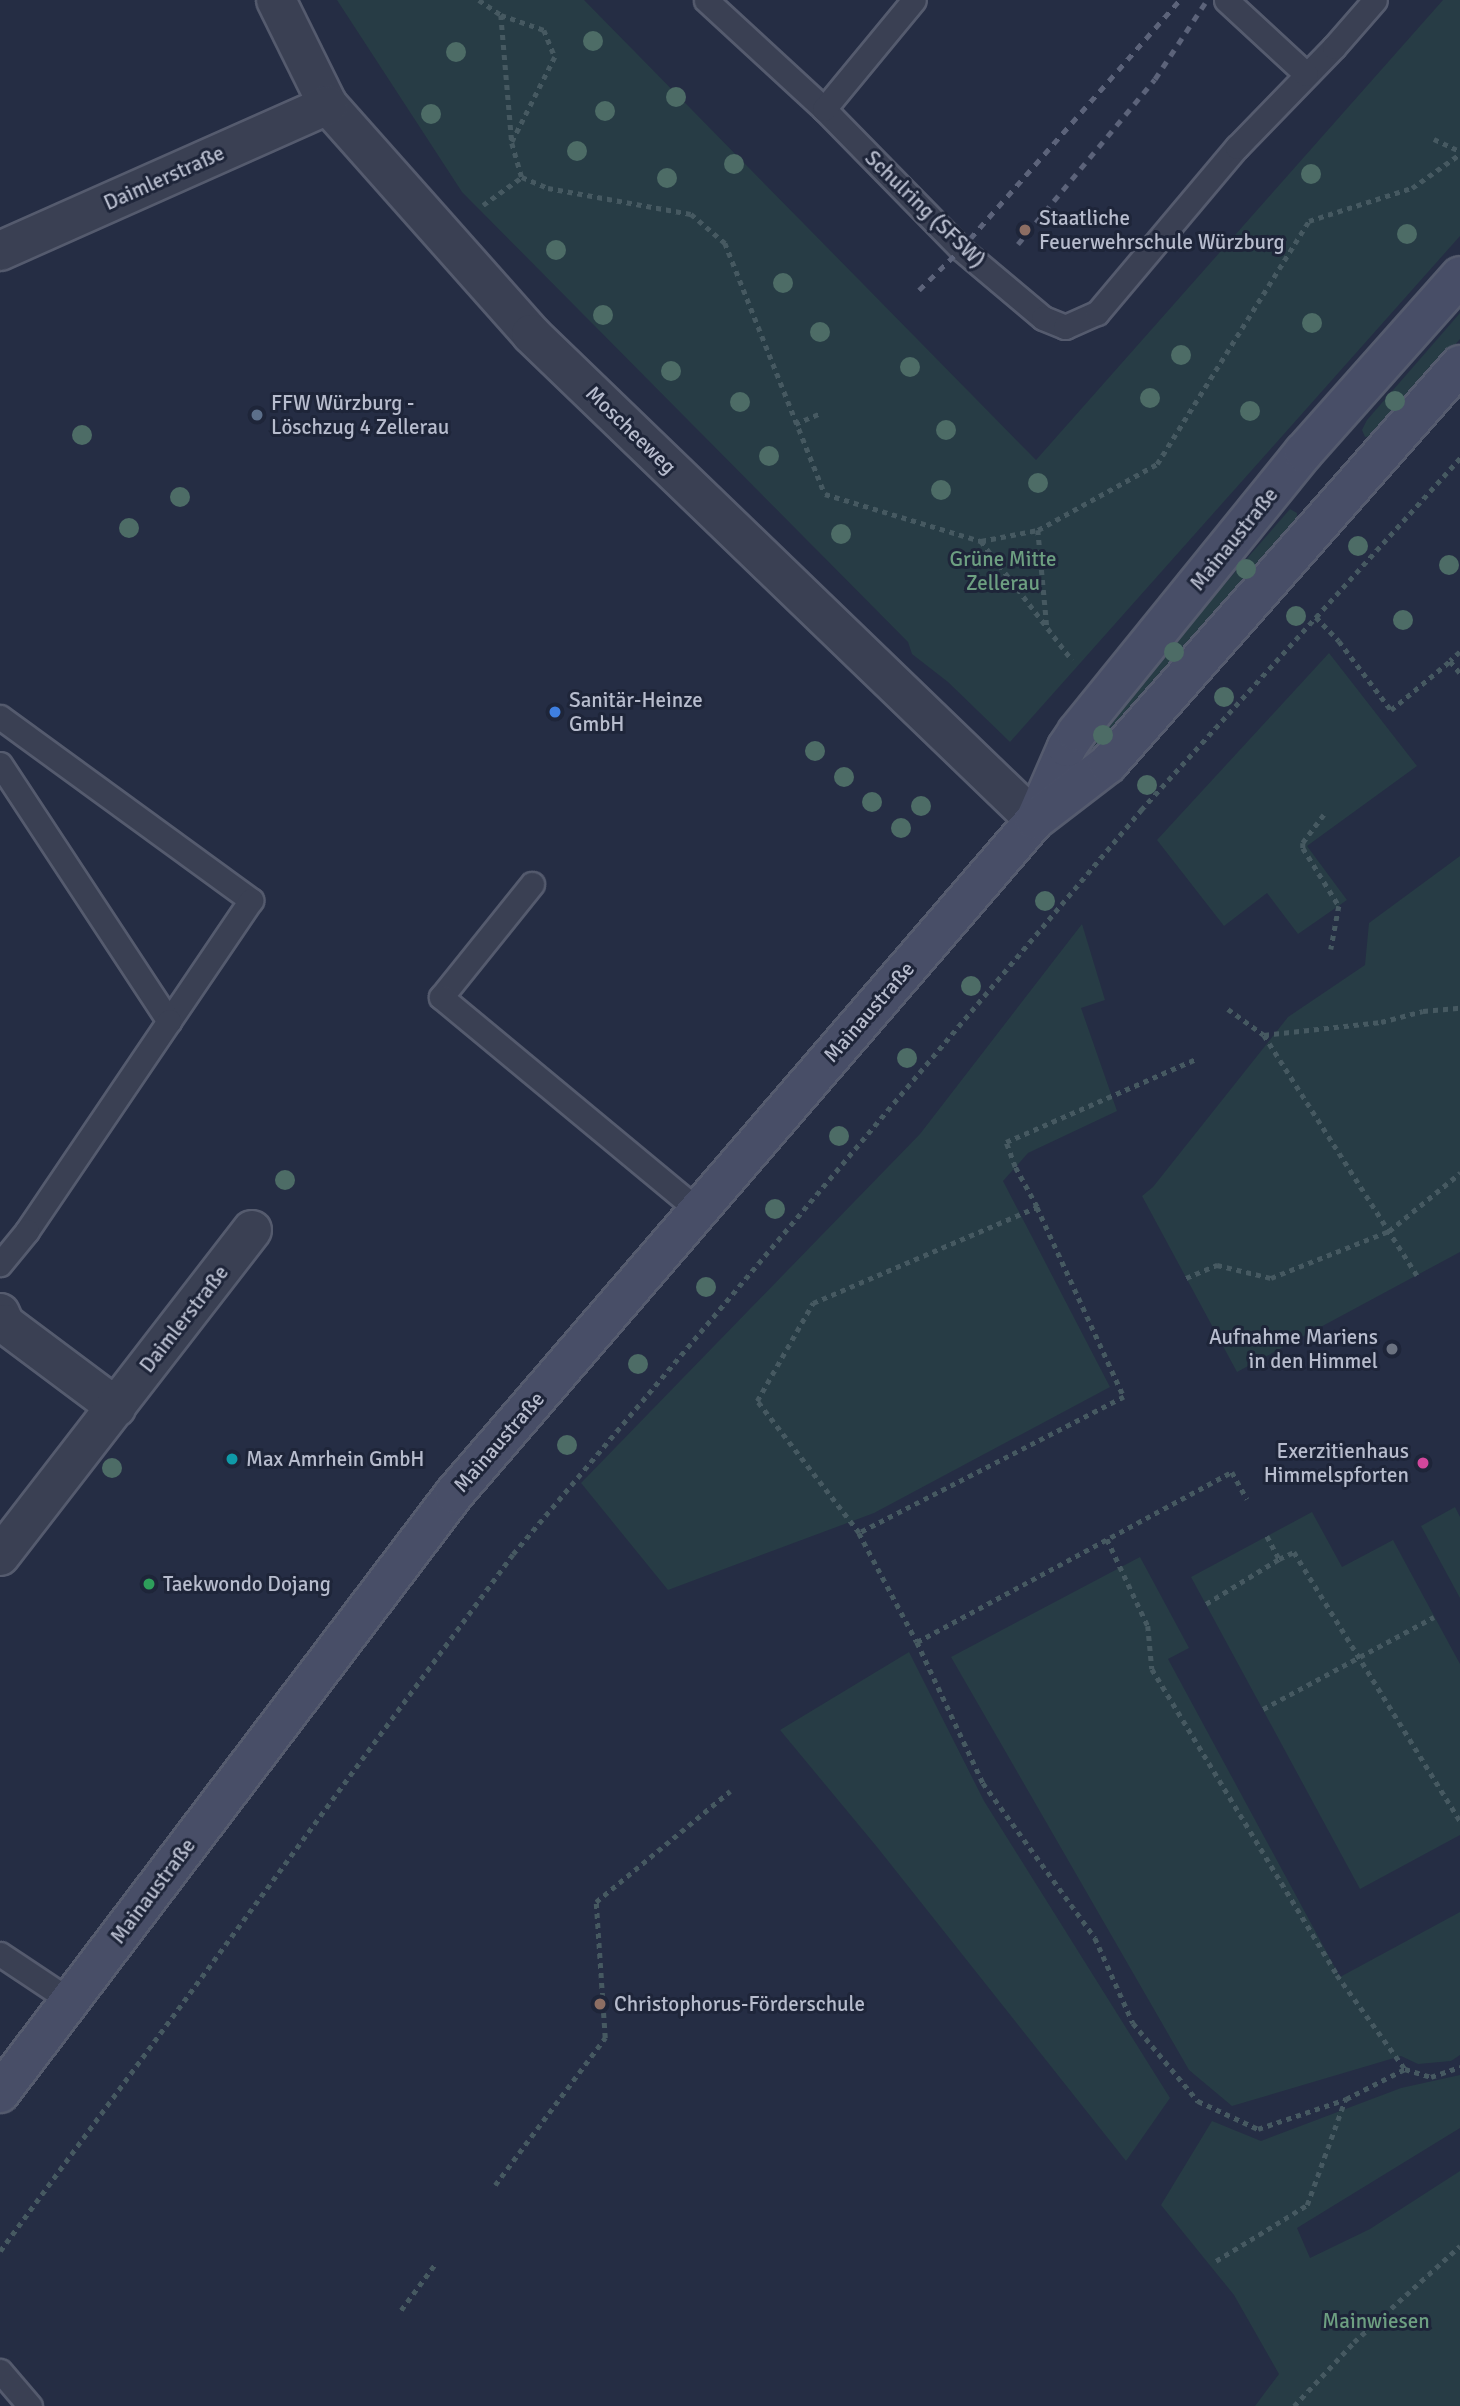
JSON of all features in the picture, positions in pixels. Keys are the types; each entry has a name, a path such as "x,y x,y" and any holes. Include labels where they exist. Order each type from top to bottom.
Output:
{"main road":[{"name":"Mainaustraße","path":"1035,820 1067,747 1304,452 1460,276"},
{"name":"Mainaustraße","path":"0,2093 454,1494 1035,820 1108,764 1460,365"}],"street":[{"name":"Moscheeweg","path":"276,0 328,105 531,334 1035,820"},
{"name":"Daimlerstraße","path":"0,251 328,105"},
{"name":"Daimlerstraße","path":"0,1556 252,1230"},
{"path":"0,1313 5,1324 116,1407"}],"lane":[{"name":"Schulring (SFSW)","path":"706,0 824,109 961,249 1043,318 1065,327 1097,313 1237,147 1334,47 1375,0"},
{"path":"824,109 914,0"},
{"path":"1226,0 1306,74"},
{"path":"0,717 251,900 27,1231 0,1264"},
{"path":"0,764 169,1021"},
{"path":"532,884 441,997 698,1210"},
{"path":"0,1954 69,2000"},
{"path":"0,2371 30,2406"}],"path":[{"path":"479,0 501,15 544,30 555,57 512,143"},
{"path":"501,15 512,143 522,177 548,188 691,214 725,243 825,494 981,541 1038,530 1157,464 1309,221 1412,188 1460,152 1434,139"},
{"path":"795,424 821,413"},
{"path":"0,2251 513,1554 1141,810 1460,458"},
{"path":"1038,530 1048,628"},
{"path":"981,541 1077,666 1112,692"},
{"path":"1316,617 1339,641 1391,710 1460,652"},
{"path":"1450,661 1460,673"},
{"path":"1324,815 1303,843 1303,848 1339,906 1331,949"},
{"path":"1264,1035 1381,1022 1423,1011 1460,1008"},
{"path":"1228,1009 1264,1035 1417,1275"},
{"path":"859,1533 1124,1398 1006,1143 1196,1059"},
{"path":"1186,1278 1217,1265 1271,1278 1388,1231 1460,1173"},
{"path":"1037,1207 813,1303 757,1401 859,1533 917,1642 983,1783 1095,1938 1133,2024 1198,2101 1258,2129 1346,2099 1405,2070"},
{"path":"917,1642 1232,1472 1247,1499"},
{"path":"1267,1536 1279,1559"},
{"path":"1107,1539 1147,1626 1152,1669 1337,1975 1405,2070 1431,2077 1460,2067"},
{"path":"1206,1604 1294,1552 1460,1821"},
{"path":"1263,1709 1434,1617"},
{"path":"495,2185 605,2038 596,1902 730,1791"},
{"path":"1216,2261 1307,2205 1346,2099"},
{"path":"1294,2406 1354,2342 1460,2246"},
{"path":"401,2310 436,2263"}],"green space":[{"name":"Grüne Mitte Zellerau","path":"337,0 584,0 1036,460 1443,0 1460,0 1460,236 1010,742 948,682 912,654 908,642 462,192"},
{"path":"1460,313 1460,339 1381,429 1373,436 1365,437 1362,430 1367,420"},
{"path":"1290,509 1297,513 1296,527 1080,777 1065,767"},
{"path":"1329,653 1417,766 1307,846 1347,900 1298,934 1267,893 1224,926 1157,840"},
{"path":"1460,856 1460,1252 1237,1372 1142,1196 1153,1187 1288,1017 1365,965 1369,923"},
{"path":"1082,924 1105,1000 1081,1008 1117,1111 1028,1153 1003,1181 1110,1387 874,1513 668,1590 581,1483 920,1134"},
{"path":"1455,1507 1460,1517 1460,1598 1421,1526"},
{"path":"1312,1512 1342,1567 1393,1540 1460,1664 1460,1835 1360,1889 1191,1577"},
{"path":"1140,1557 1189,1648 1168,1659 1340,1977 1460,1912 1460,2055 1451,2061 1418,2064 1401,2056 1232,2106 1189,2070 951,1657"},
{"path":"909,1652 984,1801 1170,2098 1126,2161 877,1847 780,1730"},
{"name":"Mainwiesen","path":"1460,2075 1460,2128 1297,2228 1310,2258 1370,2229 1460,2171 1460,2406 1255,2406 1279,2374 1234,2295 1161,2205 1212,2121 1261,2141 1401,2088"}],"railway":[{"path":"919,290 961,249 1180,0"},
{"path":"1018,244 1155,79 1207,0"}],"place":[{"name":"Staatliche Feuerwehrschule Würzburg","path":"1025,230"},
{"name":"FFW Würzburg - Löschzug 4 Zellerau","path":"257,415"},
{"name":"Sanitär-Heinze GmbH","path":"555,712"},
{"name":"Aufnahme Mariens in den Himmel","path":"1392,1349"},
{"name":"Max Amrhein GmbH","path":"232,1459"},
{"name":"Exerzitienhaus Himmelspforten","path":"1423,1463"},
{"name":"Taekwondo Dojang","path":"149,1584"},
{"name":"Christophorus-Förderschule","path":"600,2004"}]}
